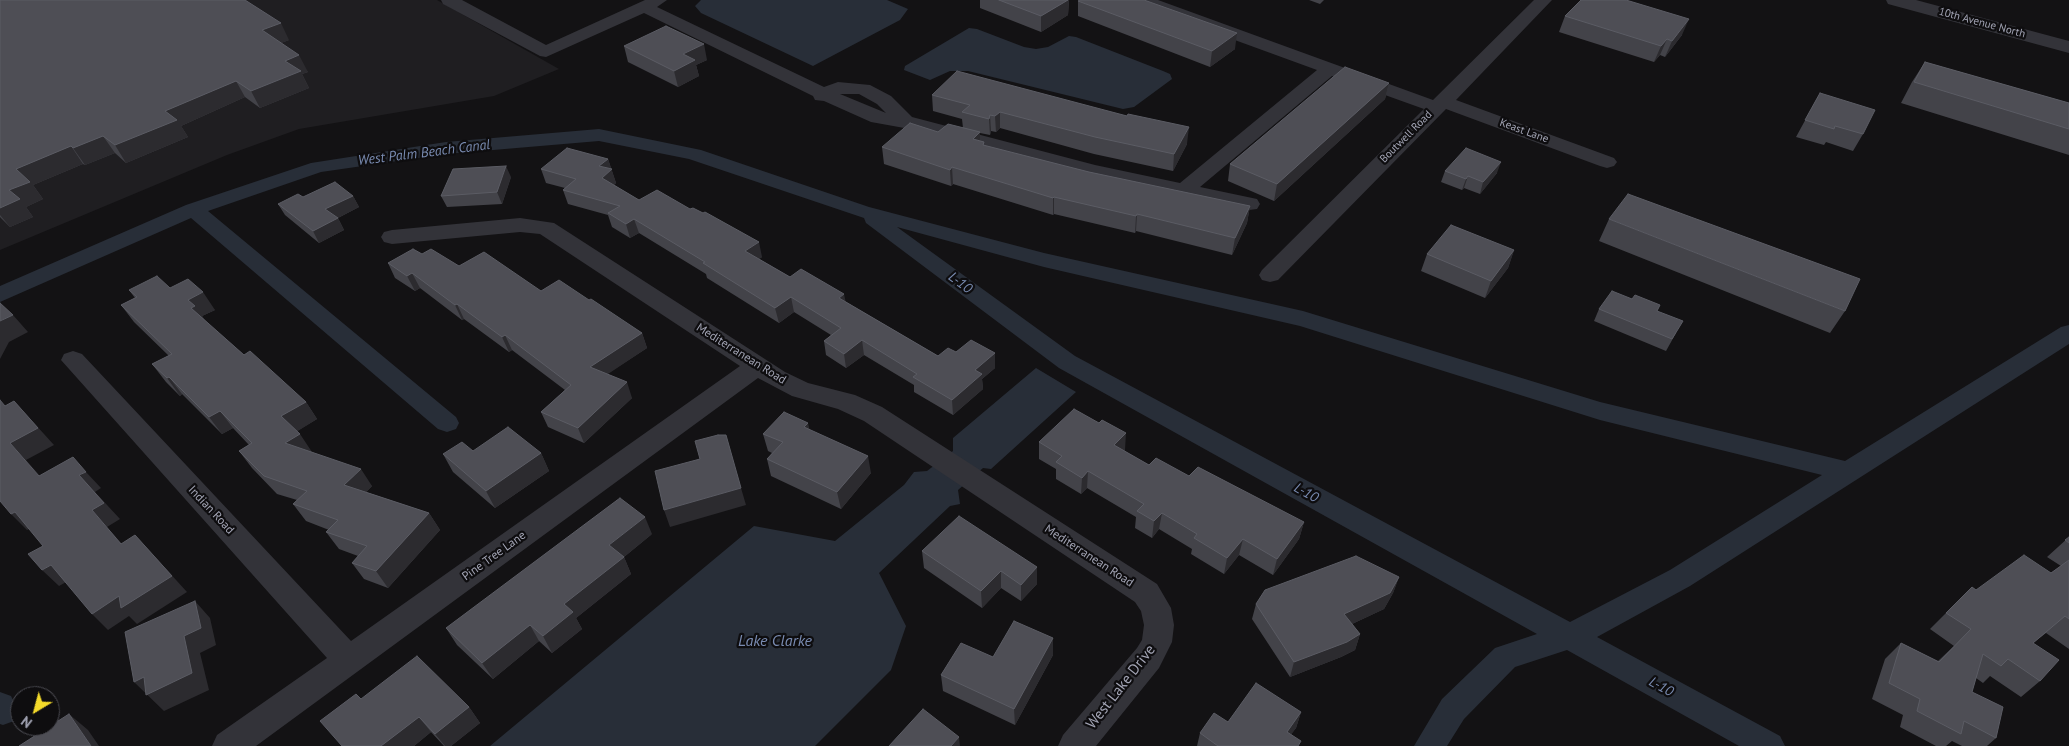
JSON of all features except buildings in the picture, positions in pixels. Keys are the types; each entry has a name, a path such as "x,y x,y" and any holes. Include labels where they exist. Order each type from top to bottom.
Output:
{"street":[{"path":"449,0 546,52 652,3 823,94 873,109 905,122 1093,171 1249,204"},
{"name":"Keast Lane","path":"1142,0 1329,69 1439,104 1606,162"},
{"name":"Boutwell Road","path":"1270,274 1544,0"},
{"name":"10th Avenue North","path":"1895,0 2069,47"},
{"path":"1184,190 1329,69"},
{"path":"823,94 838,88 863,89 873,109"},
{"name":"Mediterranean Road","path":"392,237 520,225 546,228 776,378 801,390 846,402 860,408 983,486 1146,593 1156,608 1159,625"},
{"name":"Indian Road","path":"72,360 349,660"},
{"name":"Pine Tree Lane","path":"229,746 758,366"},
{"name":"West Lake Drive","path":"1075,746 1148,658 1157,642 1159,625"}],"shaded area":[{"path":"0,0 437,0 559,69 494,96 299,129 227,155 0,250"}],"water":[{"path":"701,0 887,0 908,9 900,20 813,66 701,13 695,6"},
{"path":"969,28 977,29 1024,47 1036,49 1048,47 1069,36 1076,37 1170,74 1172,79 1134,107 1123,109 968,71 950,71 930,80 904,70 905,66"},
{"name":"Lake Clarke","path":"1036,368 1076,392 991,469 983,468 958,490 960,504 950,506 879,573 906,626 891,670 815,746 490,746 754,526 835,541 904,485 914,472 927,471 953,451 953,438"}],"waterway":[{"path":"193,209 318,167 446,148 599,135 694,154 862,211 1044,260 1303,319 1600,411 1848,472"},
{"name":"West Palm Beach Canal","path":"0,295 193,209"},
{"path":"193,209 447,423"},
{"name":"L-10","path":"873,219 1067,362 1569,637"},
{"path":"1848,472 2069,333"},
{"path":"1569,637 1680,578 1848,472"},
{"path":"1430,746 1453,709 1505,657 1569,637"},
{"name":"L-10","path":"1569,637 1769,746"},
{"path":"0,706 3,711"}]}
